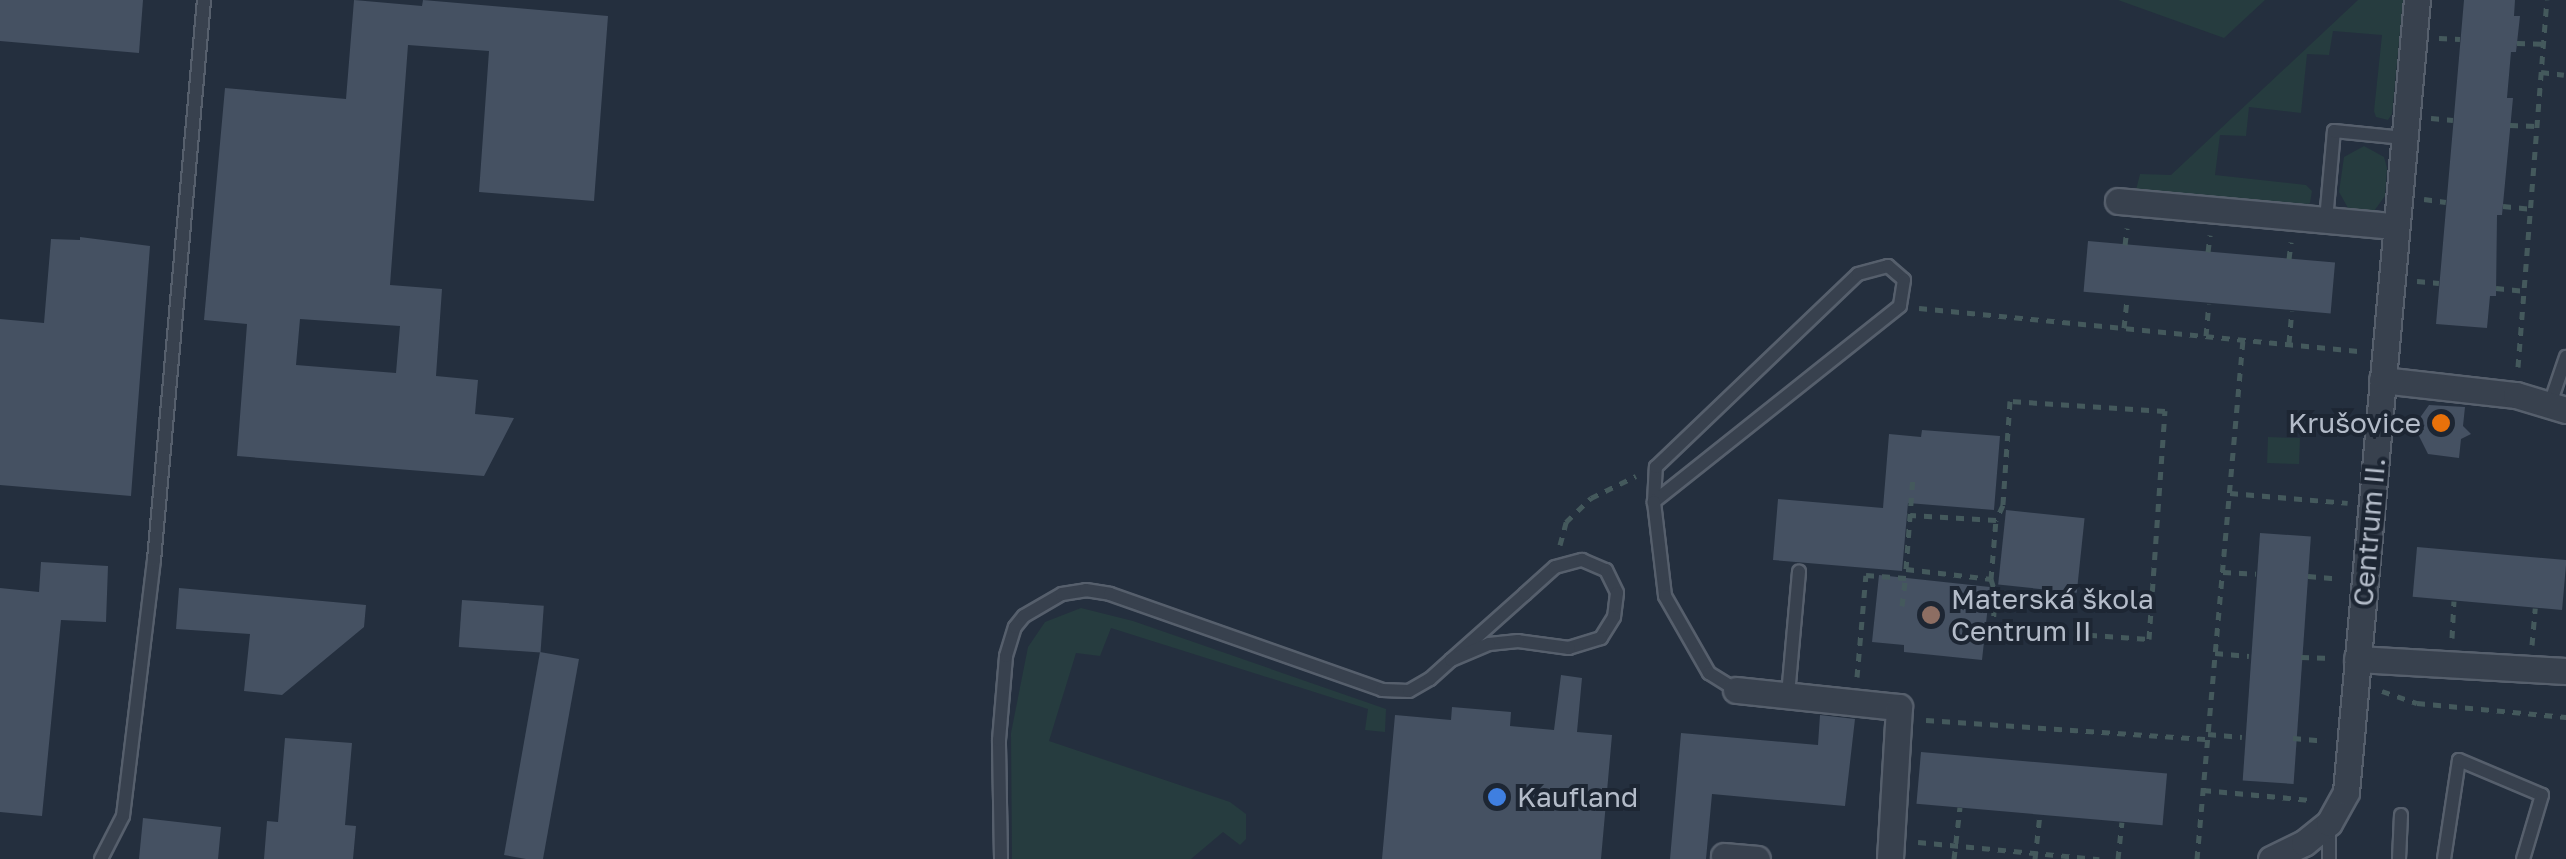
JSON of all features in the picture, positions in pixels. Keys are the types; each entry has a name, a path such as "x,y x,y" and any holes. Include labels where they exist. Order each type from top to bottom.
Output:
{"street":[{"name":"Centrum II.","path":"2324,812 2346,792 2417,0"},
{"path":"2118,201 2395,226"},
{"path":"2382,380 2516,395 2558,407"},
{"path":"2357,659 2566,672"},
{"path":"1736,690 1898,707 1890,859"},
{"path":"2271,859 2304,843 2324,812"},
{"path":"1724,856 1757,859"}],"lane":[{"path":"101,859 123,816 152,580 204,0"},
{"path":"2326,220 2334,131 2404,138"},
{"path":"1654,502 1900,306 1904,280 1888,266 1858,274 1660,464 1654,502 1665,596 1709,673 1736,690"},
{"path":"2558,407 2559,379 2566,357"},
{"path":"1002,859 999,740 1006,656 1024,616 1062,594 1086,590 1110,594 1382,690 1409,691 1451,660 1554,568 1582,560 1606,570 1617,593 1614,617 1601,638 1569,648 1518,641 1489,644 1451,660"},
{"path":"1788,694 1800,571"},
{"path":"2444,859 2459,760 2542,795 2523,859"},
{"path":"2324,812 2329,859"},
{"path":"2400,859 2401,815"}],"path":[{"path":"2516,395 2548,0"},
{"path":"2432,37 2460,39"},
{"path":"2517,42 2544,44"},
{"path":"2542,72 2564,75"},
{"path":"2424,118 2453,120"},
{"path":"2510,125 2538,126"},
{"path":"2416,198 2446,202"},
{"path":"2503,206 2530,209"},
{"path":"2496,288 2524,291"},
{"path":"2124,328 2127,296"},
{"path":"2206,336 2209,304"},
{"path":"1900,306 2384,353"},
{"path":"2288,343 2292,311"},
{"path":"2197,859 2244,339"},
{"path":"2500,366 2559,379"},
{"path":"2010,401 2165,410 2149,639 1993,628 1995,592 1991,579 1996,520 2003,506 2010,401"},
{"path":"1554,568 1566,522 1591,498 1660,464"},
{"path":"1902,606 1913,475"},
{"path":"2230,493 2371,505"},
{"path":"1910,515 1996,520"},
{"path":"1906,570 1991,579"},
{"path":"2222,572 2256,574"},
{"path":"1855,700 1866,576 1906,578"},
{"path":"2450,662 2454,601"},
{"path":"2530,668 2535,608"},
{"path":"2216,654 2249,656"},
{"path":"2370,687 2417,702 2566,717"},
{"path":"1898,718 2242,737"},
{"path":"2203,790 2324,812"},
{"path":"1894,798 1917,842 2099,859"},
{"path":"1954,859 1960,807"},
{"path":"2035,856 2040,814"},
{"path":"2118,859 2122,822"}],"green space":[{"path":"2118,0 2265,0 2224,38"},
{"path":"2358,0 2403,0 2392,114 2388,120 2376,117 2374,111 2382,35 2333,31 2329,55 2307,54 2301,113 2249,107 2246,136 2220,135 2215,175 2306,185 2312,191 2310,203 2300,208 2136,190 2140,174 2171,175"},
{"path":"2364,146 2384,157 2387,168 2385,196 2374,211 2366,213 2348,208 2339,192 2344,157"},
{"path":"2268,437 2300,438 2299,464 2267,463"},
{"path":"1081,608 1133,621 1386,709 1385,732 1365,730 1368,709 1111,628 1100,656 1076,653 1049,741 1230,802 1246,814 1246,839 1240,845 1223,832 1191,859 1012,859 1011,733 1028,647 1045,622"}],"building":[{"path":"0,0 143,0 139,53 0,41"},
{"path":"354,0 422,6 423,0 608,16 594,201 479,192 489,51 408,45 390,285 442,289 436,376 478,380 475,414 514,418 484,476 237,456 247,324 204,320 225,88 346,99","holes":["300,319 400,326 396,373 296,365"]},
{"path":"2464,0 2515,0 2514,16 2520,16 2516,52 2511,52 2507,98 2513,98 2502,215 2497,215 2496,296 2490,296 2487,328 2436,324"},
{"path":"80,237 150,246 131,496 0,485 0,319 44,323 51,239"},
{"path":"2088,241 2335,263 2331,313 2084,292"},
{"path":"2429,405 2465,407 2463,426 2471,434 2461,439 2459,458 2428,454 2414,426"},
{"path":"1922,430 2000,436 1994,510 1908,503 1902,571 1773,560 1778,499 1883,508 1889,434 1921,437"},
{"path":"2006,510 2085,518 2077,593 1998,585"},
{"path":"2260,533 2311,537 2294,784 2243,780"},
{"path":"2417,547 2566,560 2562,610 2413,597"},
{"path":"41,562 108,566 106,622 61,620 42,816 0,812 0,588 39,592"},
{"name":"Materská škola Centrum II","path":"1879,575 1990,587 1982,660 1904,652 1904,645 1872,642"},
{"path":"179,588 366,605 364,627 282,695 244,691 250,634 176,629"},
{"path":"462,600 544,606 541,653 459,647"},
{"path":"540,652 579,659 543,859 526,859 504,855"},
{"name":"Kaufland","path":"1561,675 1582,678 1577,732 1612,735 1601,859 1382,859 1395,715 1451,720 1452,707 1511,712 1510,726 1554,730"},
{"path":"1820,715 1855,719 1845,806 1712,794 1706,859 1670,859 1681,733 1818,745"},
{"path":"285,738 352,743 345,825 356,826 353,859 264,859 267,821 278,822"},
{"path":"1921,752 2167,774 2163,825 1916,804"},
{"path":"143,818 221,827 218,859 139,859"}],"place":[{"name":"Krušovice","path":"2441,423"},
{"name":"Materská škola Centrum II","path":"1931,615"},
{"name":"Kaufland","path":"1497,797"}]}
